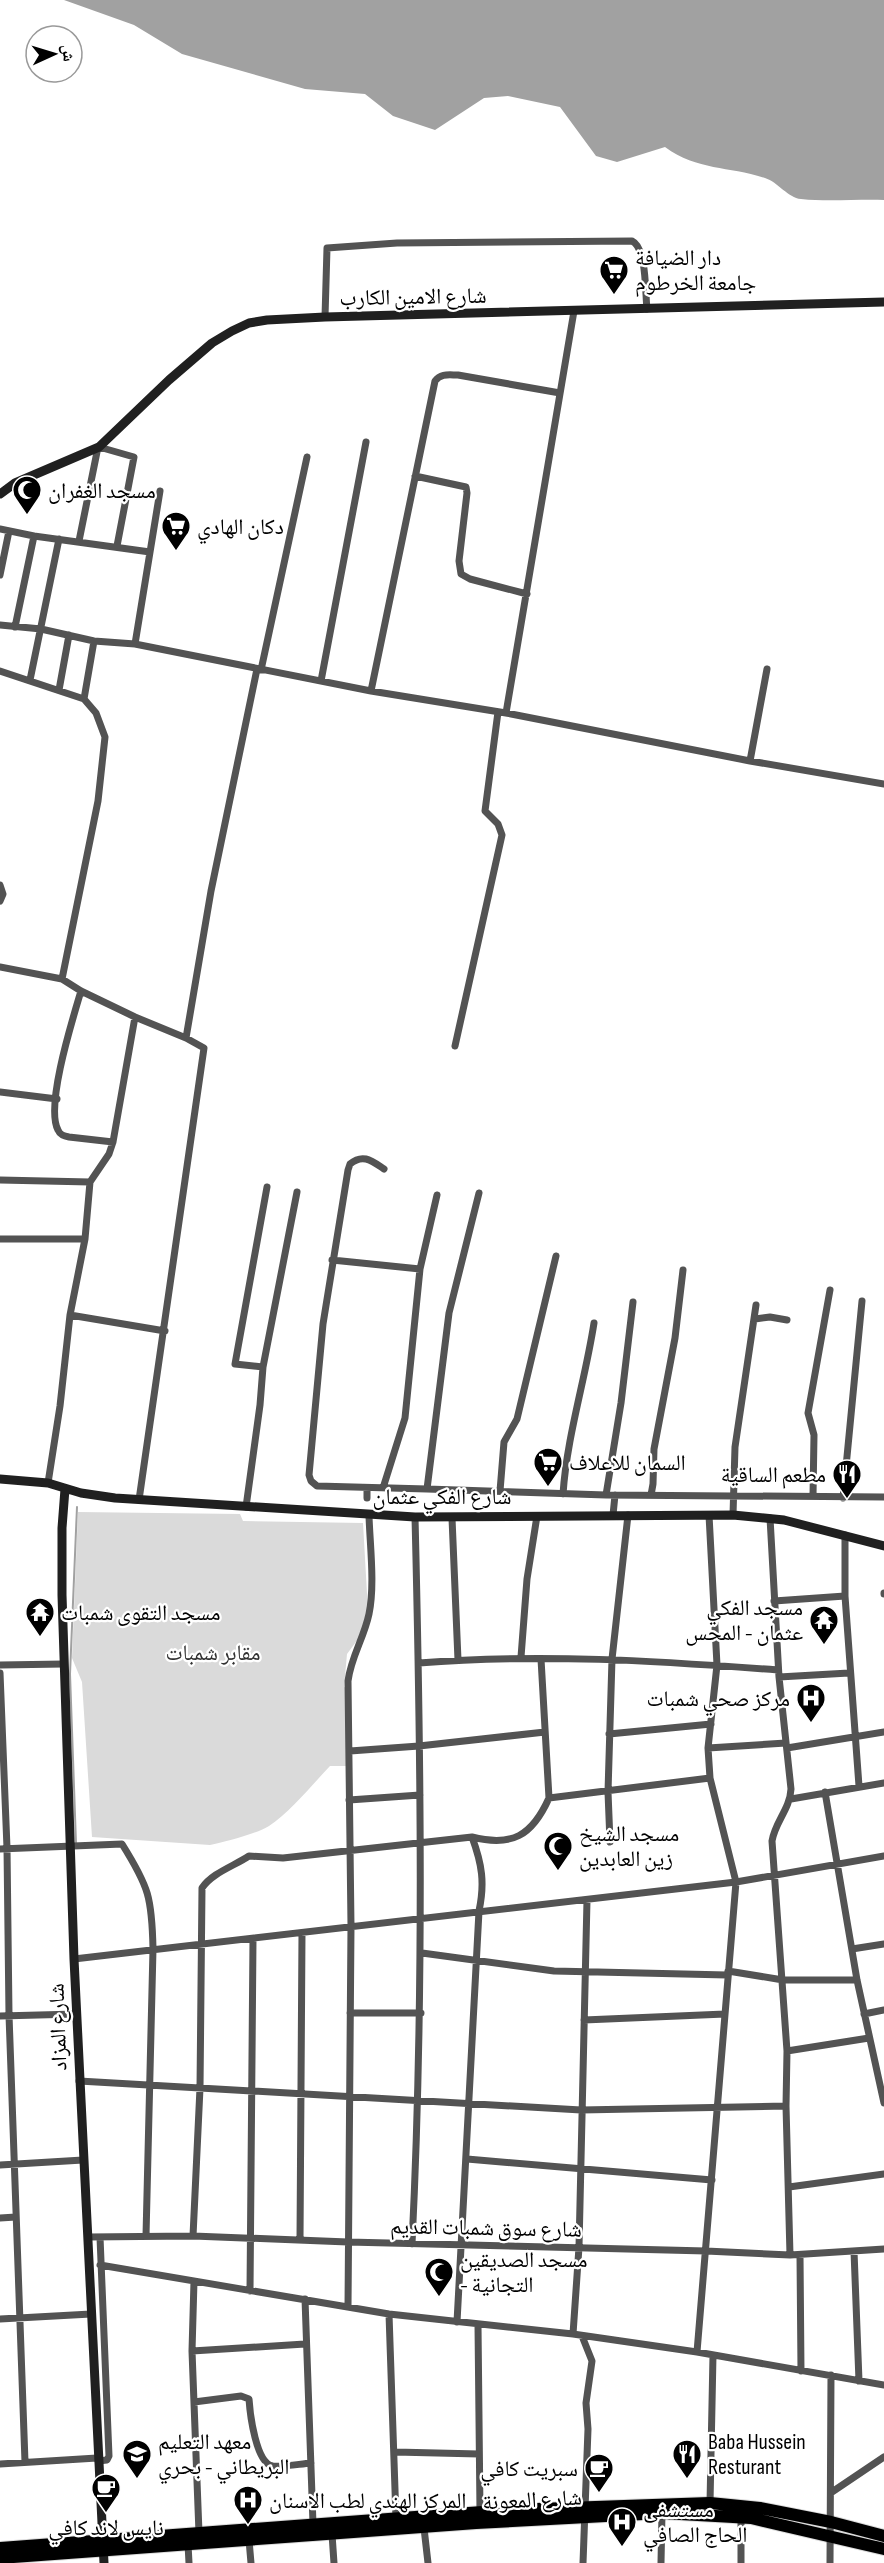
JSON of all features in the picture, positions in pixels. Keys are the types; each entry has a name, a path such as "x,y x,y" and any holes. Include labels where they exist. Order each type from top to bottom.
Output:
{"highway":[{"name":"شارع المعونة","path":"0,2558 424,2528 584,2511 710,2503 760,2508 831,2522 884,2536"},
{"name":"شارع المعونة","path":"0,2548 103,2551 199,2533 480,2512 584,2511 741,2517 782,2523 884,2549"}],"street":[{"path":"325,317 327,248 397,243 632,241 642,252 647,309"},
{"name":"شارع الامين الكارب","path":"0,494 15,483 99,447 169,380 212,343 249,323 325,317 884,302"},
{"path":"506,713 574,310"},
{"path":"371,691 432,390 438,376 458,375 560,393"},
{"path":"321,681 366,442"},
{"path":"79,541 99,447 134,458 117,546"},
{"path":"186,1038 211,891 307,457"},
{"path":"415,476 461,484 466,487 459,561 461,574 470,579 527,594"},
{"path":"135,644 160,491"},
{"path":"0,529 59,540 150,552"},
{"path":"0,575 9,531"},
{"path":"15,627 34,536"},
{"path":"30,680 59,540"},
{"path":"0,625 41,630 94,641 135,644 371,691 506,713 750,761 884,784"},
{"path":"59,690 69,635"},
{"path":"84,699 94,641"},
{"path":"750,761 767,669"},
{"path":"0,671 84,699 96,713 105,736 98,801 62,979"},
{"path":"455,1046 502,835 498,824 485,811 498,712"},
{"path":"0,885 3,894 0,901"},
{"path":"0,967 62,979 81,991 204,1048 139,1500"},
{"path":"81,991 65,1043 56,1123 62,1136 113,1142"},
{"path":"48,1483 60,1406 70,1315 85,1239 90,1182 106,1159 113,1142 135,1017"},
{"path":"0,1092 57,1099"},
{"path":"384,1169 369,1158 357,1159 350,1164 323,1324 309,1475 311,1481 317,1486 606,1495 884,1497"},
{"path":"0,1180 90,1182"},
{"path":"263,1367 235,1364 267,1187"},
{"path":"246,1507 263,1367 297,1192"},
{"path":"427,1489 449,1313 479,1193"},
{"path":"383,1488 405,1418 420,1269 437,1195"},
{"path":"0,1239 85,1239"},
{"path":"500,1491 504,1442 517,1419 556,1256"},
{"path":"332,1260 420,1269"},
{"path":"651,1495 654,1449 675,1338 683,1270"},
{"path":"813,1496 814,1434 808,1413 830,1290"},
{"path":"843,1498 862,1301"},
{"path":"606,1495 621,1403 633,1302"},
{"path":"733,1515 735,1447 756,1319 756,1305"},
{"path":"70,1315 165,1331"},
{"path":"756,1319 770,1317 787,1320"},
{"path":"563,1494 579,1393 586,1374 594,1323"},
{"name":"شارع الفكي عثمان","path":"0,1479 48,1483 96,1496 369,1516 452,1518 733,1515 770,1518 884,1546"},
{"path":"367,1488 367,1498"},
{"name":"شارع المزاد","path":"65,1489 62,1528 64,1664 70,1846 77,1959 76,2014 82,2081 83,2160 101,2460 103,2551"},
{"path":"613,1515 615,1495"},
{"path":"610,1842 608,1792 612,1659 628,1515"},
{"path":"697,2352 736,1882 710,1778 708,1748 717,1665 709,1515"},
{"path":"348,2307 351,1852 348,1681 350,1665 366,1625 371,1604 369,1516"},
{"path":"521,1657 527,1579 537,1516"},
{"path":"412,2244 419,2101 422,1953 419,1918 421,1844 415,1517"},
{"path":"452,1518 458,1660"},
{"path":"770,1518 778,1673 791,1799 773,1832 774,1877 787,2051 786,2106 790,2255"},
{"path":"845,1535 844,1596 859,1786"},
{"path":"774,1601 844,1596"},
{"path":"419,1663 521,1657 612,1659 717,1665 778,1673 849,1673"},
{"path":"193,2236 200,2088 203,1944 201,1900 202,1888 208,1878 233,1867 249,1856 283,1858 472,1837 494,1842 515,1838 529,1829 544,1810 549,1798 541,1659"},
{"path":"0,1665 64,1664"},
{"path":"0,1673 13,2165 25,2462"},
{"path":"609,1734 711,1724"},
{"path":"350,1752 545,1732"},
{"path":"708,1748 787,1746 884,1732"},
{"path":"549,1798 710,1778"},
{"path":"791,1799 884,1783"},
{"path":"825,1792 857,1980 884,2103"},
{"path":"349,1800 420,1795"},
{"path":"457,2322 459,2243 467,2159 479,1911 484,1888 482,1863 472,1837"},
{"path":"4,1849 122,1844 139,1869 148,1889 153,1949 146,2236"},
{"path":"77,1959 736,1882 884,1856"},
{"path":"573,2334 579,2247 587,1900"},
{"path":"300,2240 302,1933"},
{"path":"250,2291 253,1939"},
{"path":"852,1949 884,1944"},
{"path":"422,1953 554,1971 728,1973 783,1980 857,1980"},
{"path":"864,2014 884,2010"},
{"path":"350,2013 421,2013"},
{"path":"0,2016 76,2014"},
{"path":"584,2020 725,2014"},
{"path":"787,2051 869,2038"},
{"path":"82,2081 581,2110 786,2106"},
{"path":"467,2159 712,2180"},
{"path":"0,2165 83,2160"},
{"path":"789,2187 884,2174"},
{"path":"0,2218 16,2217"},
{"name":"شارع سوق شمبات القديم","path":"88,2237 193,2236 790,2255 884,2248"},
{"path":"0,2464 101,2460 109,2456 100,2237"},
{"path":"854,2251 859,2381"},
{"path":"800,2255 801,2371"},
{"path":"100,2265 389,2314 573,2334 697,2352 884,2385"},
{"path":"194,2281 192,2351 199,2533"},
{"path":"304,2300 313,2524"},
{"path":"0,2319 91,2314"},
{"path":"389,2314 396,2519"},
{"path":"477,2325 480,2512"},
{"path":"582,2336 592,2361 586,2403 588,2429 584,2563"},
{"path":"192,2351 305,2344"},
{"path":"710,2503 713,2355"},
{"path":"830,2563 831,2376"},
{"path":"194,2402 244,2397 249,2399 252,2430 265,2462 271,2466 310,2463"},
{"path":"394,2452 479,2454"},
{"path":"832,2492 884,2457"},
{"path":"661,2563 662,2513"},
{"path":"741,2517 741,2563"},
{"path":"424,2528 428,2563"},
{"path":"332,2534 334,2563"},
{"path":"249,2540 251,2563"},
{"path":"188,2544 189,2563"}],"green space":[{"name":"مقابر شمبات","path":"78,1512 240,1514 243,1521 363,1523 368,1611 361,1635 347,1654 344,1687 347,1688 346,1766 330,1766 277,1820 263,1829 232,1840 210,1845 92,1837 82,1682 72,1658"}],"shaded area":[{"path":"64,0 884,0 884,200 796,198 765,178 689,160 665,147 617,162 596,156 560,107 508,96 484,98 435,130 393,116 365,94 305,89 182,54 134,25"}],"waterway":[{"path":"76,1843 70,1674 77,1507"}],"place":[{"name":"دار الضيافة جامعة الخرطوم","path":"614,296"},
{"name":"مسجد الغفران","path":"27,516"},
{"name":"دكان الهادي","path":"176,552"},
{"name":"السمان للاعلاف","path":"548,1488"},
{"name":"مطعم الساقية","path":"847,1500"},
{"name":"مسجد التقوى شمبات","path":"40,1638"},
{"name":"مسجد الفكي عثمان - المحس","path":"824,1646"},
{"name":"مركز صحي شمبات","path":"811,1724"},
{"name":"مسجد الشيخ زين العابدين","path":"558,1872"},
{"name":"مسجد الصديقين - التجانية","path":"439,2298"},
{"name":"معهد التعليم البريطاني - بحري","path":"137,2480"},
{"name":"Baba Hussein Resturant","path":"687,2480"},
{"name":"سبريت كافي","path":"599,2494"},
{"name":"نايس لاند كافي","path":"106,2514"},
{"name":"المركز الهندي لطب الاسنان","path":"248,2526"},
{"name":"مستشفى الحاج الصافي","path":"622,2548"}]}
